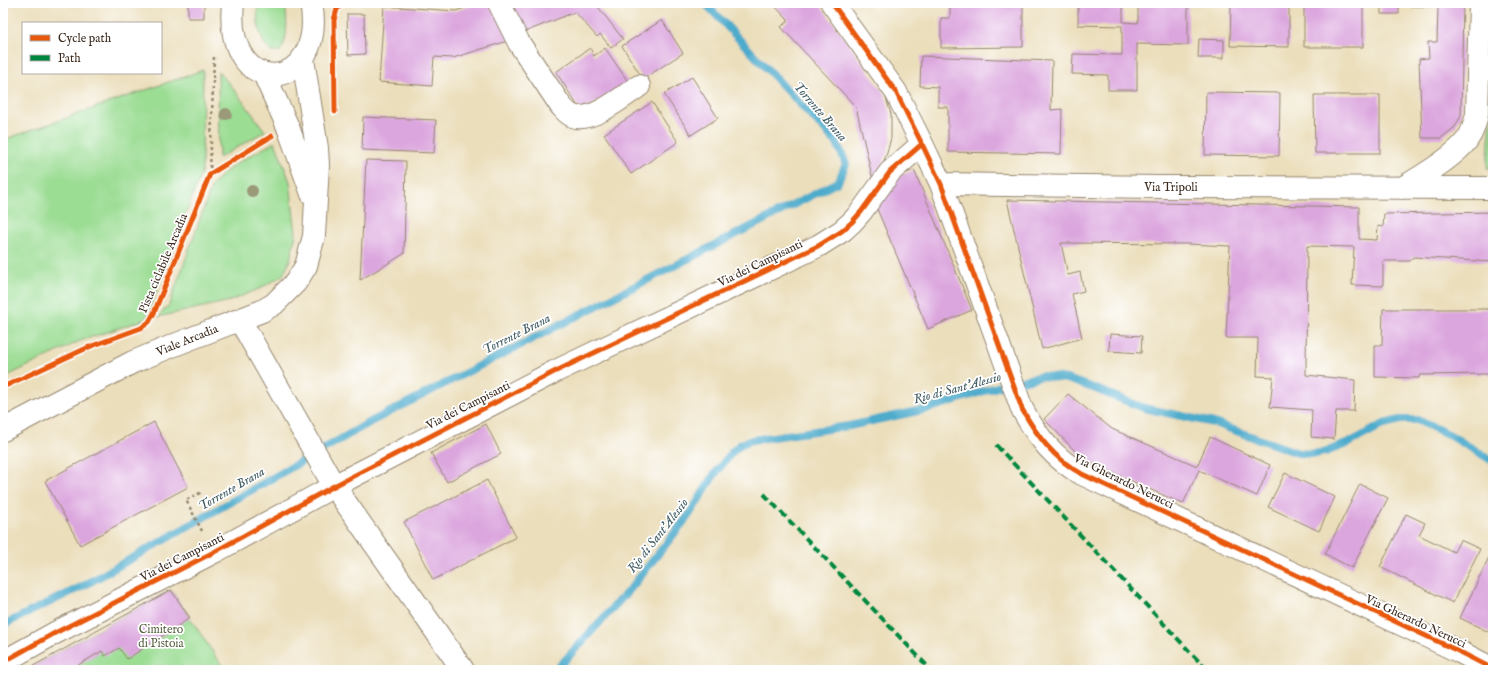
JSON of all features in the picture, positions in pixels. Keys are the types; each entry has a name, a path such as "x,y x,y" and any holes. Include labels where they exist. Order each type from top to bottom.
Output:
{"street":[{"path":"233,3 233,28 236,45 240,53 246,63 253,69 264,74 274,75 288,72 303,58 309,47 312,36 312,3"},
{"path":"499,3 519,43 567,113 575,117 584,117 602,111 639,86"},
{"name":"Via Gherardo Nerucci","path":"832,3 896,92 922,144 941,184 1022,409 1035,432 1048,448 1071,468 1458,651 1493,669"},
{"path":"1402,188 1419,178 1459,149 1468,139 1474,127 1477,114 1480,3"},
{"name":"Viale Arcadia","path":"3,430 133,362 262,312 274,304 296,282 306,266 311,251 315,229 318,165 317,148 303,58"},
{"name":"Viale Arcadia","path":"264,74 288,127 316,206"},
{"name":"Via dei Campisanti","path":"3,662 56,633 216,551 330,479 818,246 842,231 861,212 890,172 922,144"},
{"name":"Via Tripoli","path":"941,184 1159,187 1493,188"},
{"path":"240,320 330,479 463,670"}],"path":[{"path":"207,181 210,174 214,52"},
{"path":"210,174 217,170"},
{"path":"202,492 186,500 204,536"}],"green space":[{"path":"258,3 285,3 287,21 286,36 279,52 272,52 264,43 261,36 258,23"},
{"path":"203,70 202,171 146,319 80,341 3,378 3,140"},
{"path":"218,71 233,88 265,131 219,158"},
{"path":"1493,88 1493,168 1487,168"},
{"path":"275,142 290,182 296,234 290,260 283,275 261,288 230,301 158,317 169,305 212,186 233,166"},
{"name":"Cimitero di Pistoia","path":"171,590 225,670 26,670"}],"building":[{"path":"188,3 204,3 204,18 188,18"},
{"path":"479,3 495,3 511,40 453,58 434,57 432,86 379,82 384,6 456,11"},
{"path":"505,3 595,3 623,39 611,48 600,34 597,37 575,12 517,35"},
{"path":"772,3 819,3 885,95 891,114 891,138 882,166 873,180 856,107 781,27 788,20"},
{"path":"950,3 1023,3 1023,47 941,48 941,18 950,18"},
{"path":"1078,3 1123,3 1123,22 1138,23 1138,3 1188,3 1188,45 1137,44 1137,90 1108,90 1108,75 1072,74 1073,54 1122,55 1122,26 1078,25"},
{"path":"1231,3 1289,3 1289,47 1230,46"},
{"path":"1304,3 1363,3 1363,47 1304,47"},
{"path":"1381,3 1463,3 1461,116 1455,127 1441,138 1422,138 1419,59 1429,58 1428,42 1437,42 1438,7 1399,6 1399,14 1381,14"},
{"path":"347,14 364,14 365,54 348,55"},
{"path":"662,20 683,53 643,79 622,46"},
{"path":"1199,39 1224,40 1224,58 1198,58"},
{"path":"590,48 594,56 605,48 629,83 581,111 556,72"},
{"path":"921,56 1052,61 1051,110 1062,109 1061,154 948,152 948,107 938,107 938,87 920,86"},
{"path":"692,77 718,118 691,135 664,94"},
{"path":"1206,92 1280,93 1279,156 1205,155"},
{"path":"1314,95 1380,95 1380,153 1315,153"},
{"path":"652,102 678,142 631,174 604,134"},
{"path":"363,117 436,120 434,153 362,150"},
{"path":"366,160 406,161 404,254 360,280"},
{"path":"914,170 972,310 928,329 874,202 889,180"},
{"path":"1007,200 1359,207 1359,239 1377,240 1378,226 1383,227 1384,214 1493,212 1493,262 1413,257 1410,261 1383,261 1383,286 1352,285 1354,247 1307,246 1306,375 1355,380 1354,411 1336,411 1334,439 1311,437 1312,410 1270,407 1273,377 1257,376 1258,338 1226,338 1230,246 1187,244 1061,243 1068,275 1080,272 1084,291 1072,294 1082,338 1042,349"},
{"path":"1383,309 1487,309 1493,313 1493,377 1487,374 1420,375 1419,378 1375,377 1375,345 1382,345"},
{"path":"1110,334 1142,336 1141,353 1109,351"},
{"path":"1068,394 1112,429 1197,466 1210,437 1270,465 1257,496 1199,470 1183,504 1084,460 1044,419"},
{"path":"154,422 188,487 80,545 45,481"},
{"path":"486,424 501,454 447,482 431,453"},
{"path":"1285,473 1335,497 1319,531 1268,507"},
{"path":"487,480 516,537 433,580 404,522"},
{"path":"1360,484 1388,498 1352,568 1325,554"},
{"path":"1406,514 1425,523 1419,535 1454,552 1460,540 1480,549 1453,603 1380,567"},
{"path":"1489,557 1493,559 1493,634 1460,618"},
{"path":"171,590 190,618 127,659 119,648 105,656 102,651 70,670 26,670"}],"waterway":[{"name":"Torrente Brana","path":"3,625 85,585 374,420 838,182 846,164 837,143 705,3"},
{"name":"Rio di Sant'Alessio","path":"556,670 631,588 689,515 714,475 732,452 741,444 752,440 849,426 927,409 997,387 1042,376 1067,379 1144,408 1214,423 1298,453 1315,454 1328,451 1349,443 1384,424 1400,420 1417,420 1448,434 1493,461"}],"marked path":[{"path":"996,445 1207,670"},
{"path":"764,494 931,670"}],"cycle path":[{"path":"335,112 334,20 337,9 344,3"},
{"path":"832,3 896,92 922,144 941,184 1022,409 1047,446 1063,461 1082,474 1458,651 1493,669"},
{"name":"Pista ciclabile Arcadia","path":"3,387 89,347 141,328 149,322 210,174 272,136"},
{"path":"3,662 55,633 216,551 334,486 554,372 818,246 842,231 852,222 890,172 922,144"}]}
